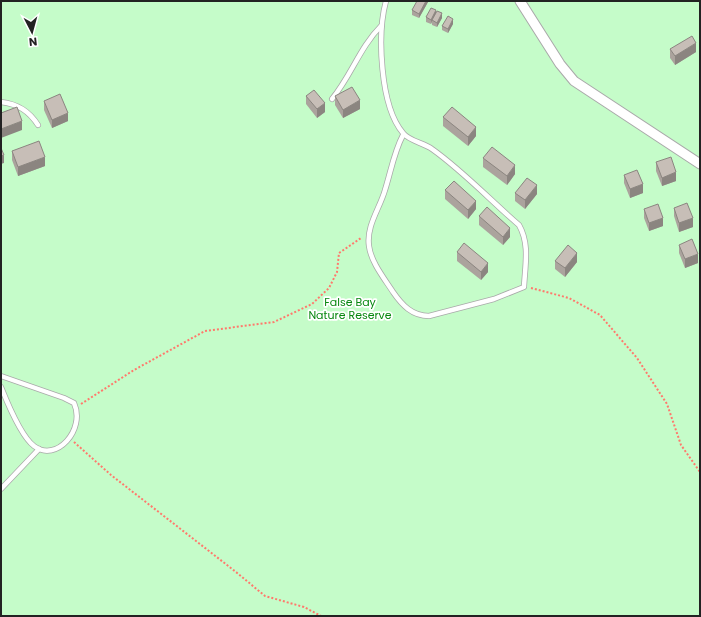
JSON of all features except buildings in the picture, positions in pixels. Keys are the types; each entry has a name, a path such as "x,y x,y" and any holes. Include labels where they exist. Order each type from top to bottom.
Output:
{"street":[{"path":"520,1 560,64 574,81 700,164"}],"lane":[{"path":"386,1 381,26 381,57 388,99 393,116 403,135 430,148 445,159 519,225 523,232 526,247 524,287 494,299 429,316 418,315 402,304 379,270 369,247 369,233 385,190 398,145 403,135"},
{"path":"332,99 351,74 372,35 381,26"},
{"path":"1,102 24,109 30,114 38,125"},
{"path":"1,376 64,398 74,403 76,407 76,425 70,439 56,448 48,450 39,449 29,441 1,387"},
{"path":"1,489 39,449"}],"path":[{"path":"76,407 134,370 205,331 274,322 312,304 329,288 337,272 340,253 369,233"},
{"path":"524,287 569,298 600,315 637,358 667,404 682,445 700,472"},
{"path":"70,439 111,475 265,596 304,607 321,616"}],"green space":[{"name":"False Bay Nature Reserve","path":"1,1 700,1 700,616 1,616"}]}
